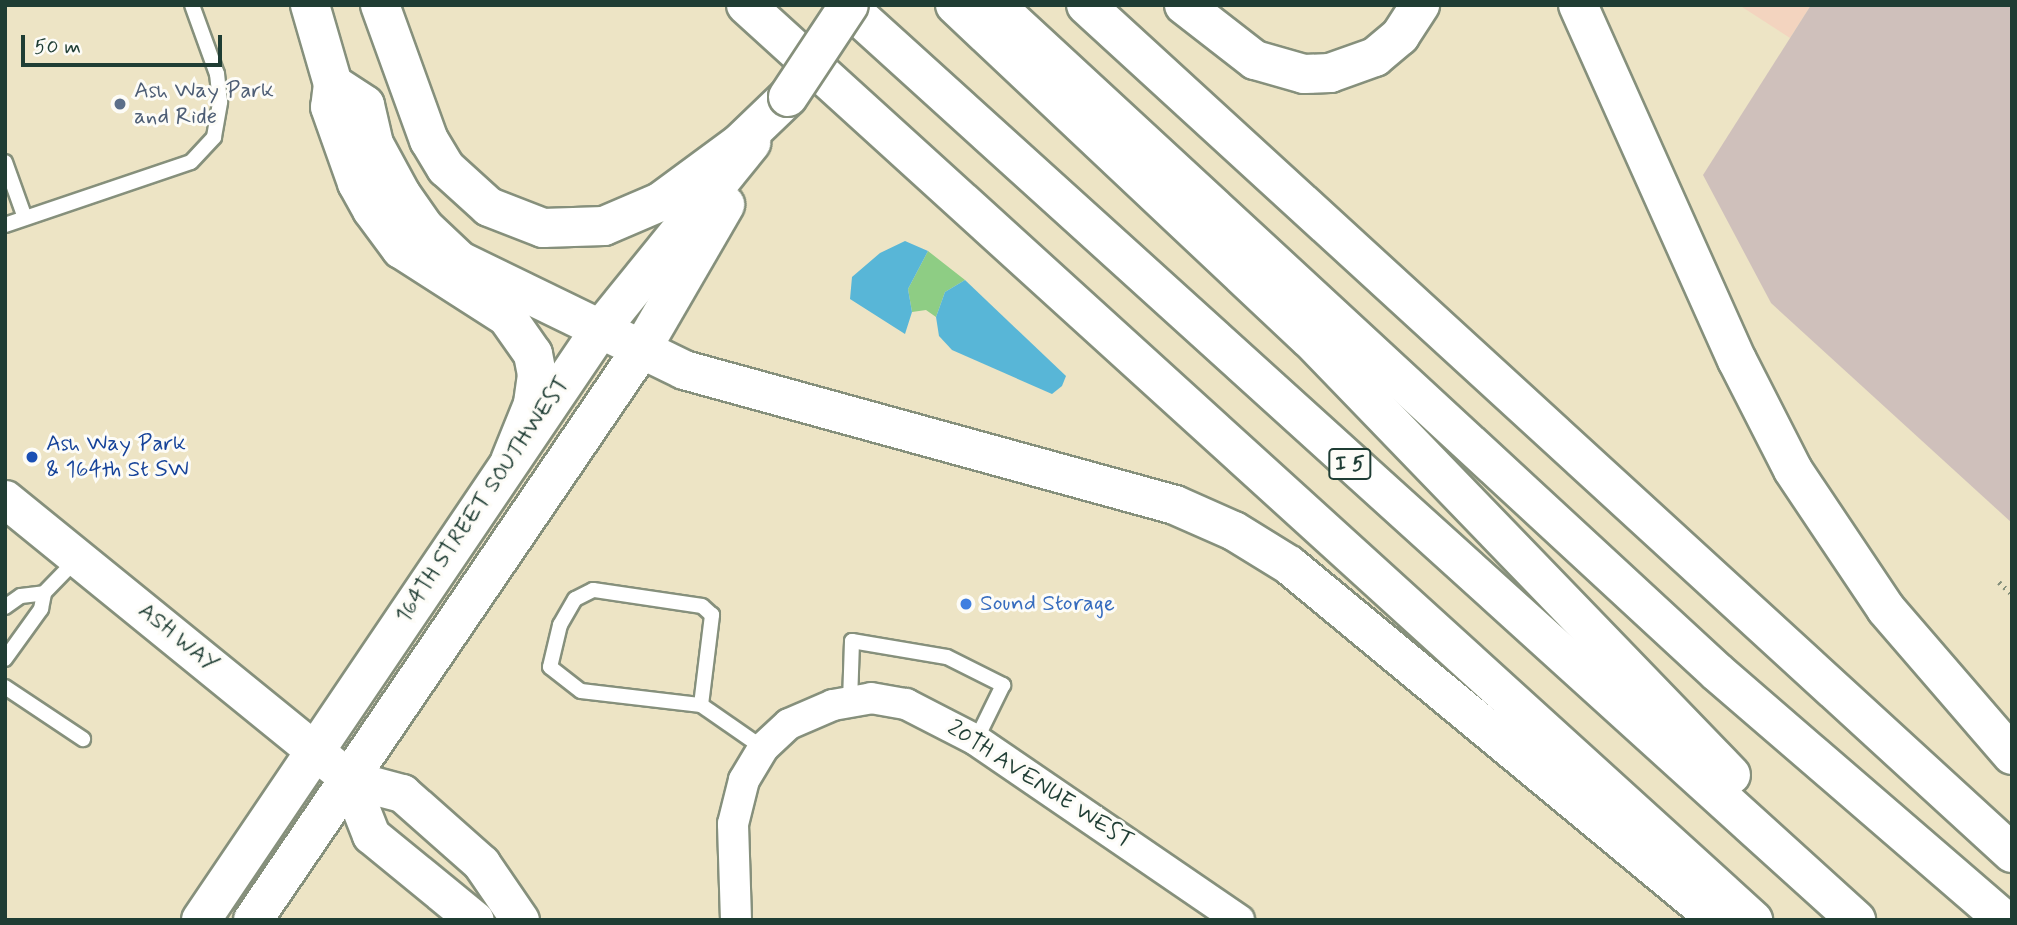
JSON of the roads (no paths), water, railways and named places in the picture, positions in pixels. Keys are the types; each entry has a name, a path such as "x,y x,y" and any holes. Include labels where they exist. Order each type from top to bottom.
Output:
{"main road":[{"path":"310,5 333,84 330,107 357,183 401,249 507,317 533,354 537,375 533,404 510,461"},
{"path":"380,5 429,140 446,168 489,208 543,228 604,226 660,202 740,143 788,97"},
{"path":"746,5 1753,920"},
{"name":"164TH STREET SOUTHWEST","path":"253,920 641,350 788,97 848,5"},
{"name":"I 5","path":"848,5 1856,920"},
{"path":"955,5 1310,339 1870,920"},
{"path":"995,5 1717,671 2004,920"},
{"path":"1086,5 2012,853"},
{"path":"1184,5 1255,60 1304,74 1330,73 1375,57 1400,36 1420,5"},
{"path":"1578,5 1737,360 1793,470 1886,609 2012,755"},
{"path":"333,84 365,105 374,144 401,194 424,226 451,252 512,289 684,370 768,397 1162,501 1234,531 1289,565 1718,920"},
{"name":"164TH STREET SOUTHWEST","path":"201,920 599,331 788,97"}],"street":[{"name":"ASH WAY","path":"5,499 349,779 402,793 481,863 520,920"},
{"name":"20TH AVENUE WEST","path":"736,920 733,824 744,780 764,748 789,724 850,702 871,698 906,704 976,740 1239,920"},
{"name":"ASH WAY","path":"349,779 371,835 475,920"}],"lane":[{"path":"5,225 191,162 214,137 220,102 217,74 192,5"},
{"path":"5,162 25,218"},
{"path":"5,659 41,609 44,593 78,558"},
{"path":"701,705 712,615 702,606 593,590 575,599 560,625 550,667 580,691 701,705 764,748"},
{"path":"5,607 21,596 44,593"},
{"path":"850,702 852,641 947,657 1003,685 976,740"},
{"path":"5,687 83,739"}],"water":[{"path":"905,241 928,251 908,289 912,312 905,334 850,299 852,277 880,253"},
{"path":"965,280 1066,376 1062,386 1052,394 952,350 939,336 936,317 945,292"}],"place":[{"name":"Ash Way Park and Ride","path":"120,104"},
{"name":"Ash Way Park & 164th St SW","path":"32,457"},
{"name":"Sound Storage","path":"966,604"}]}
